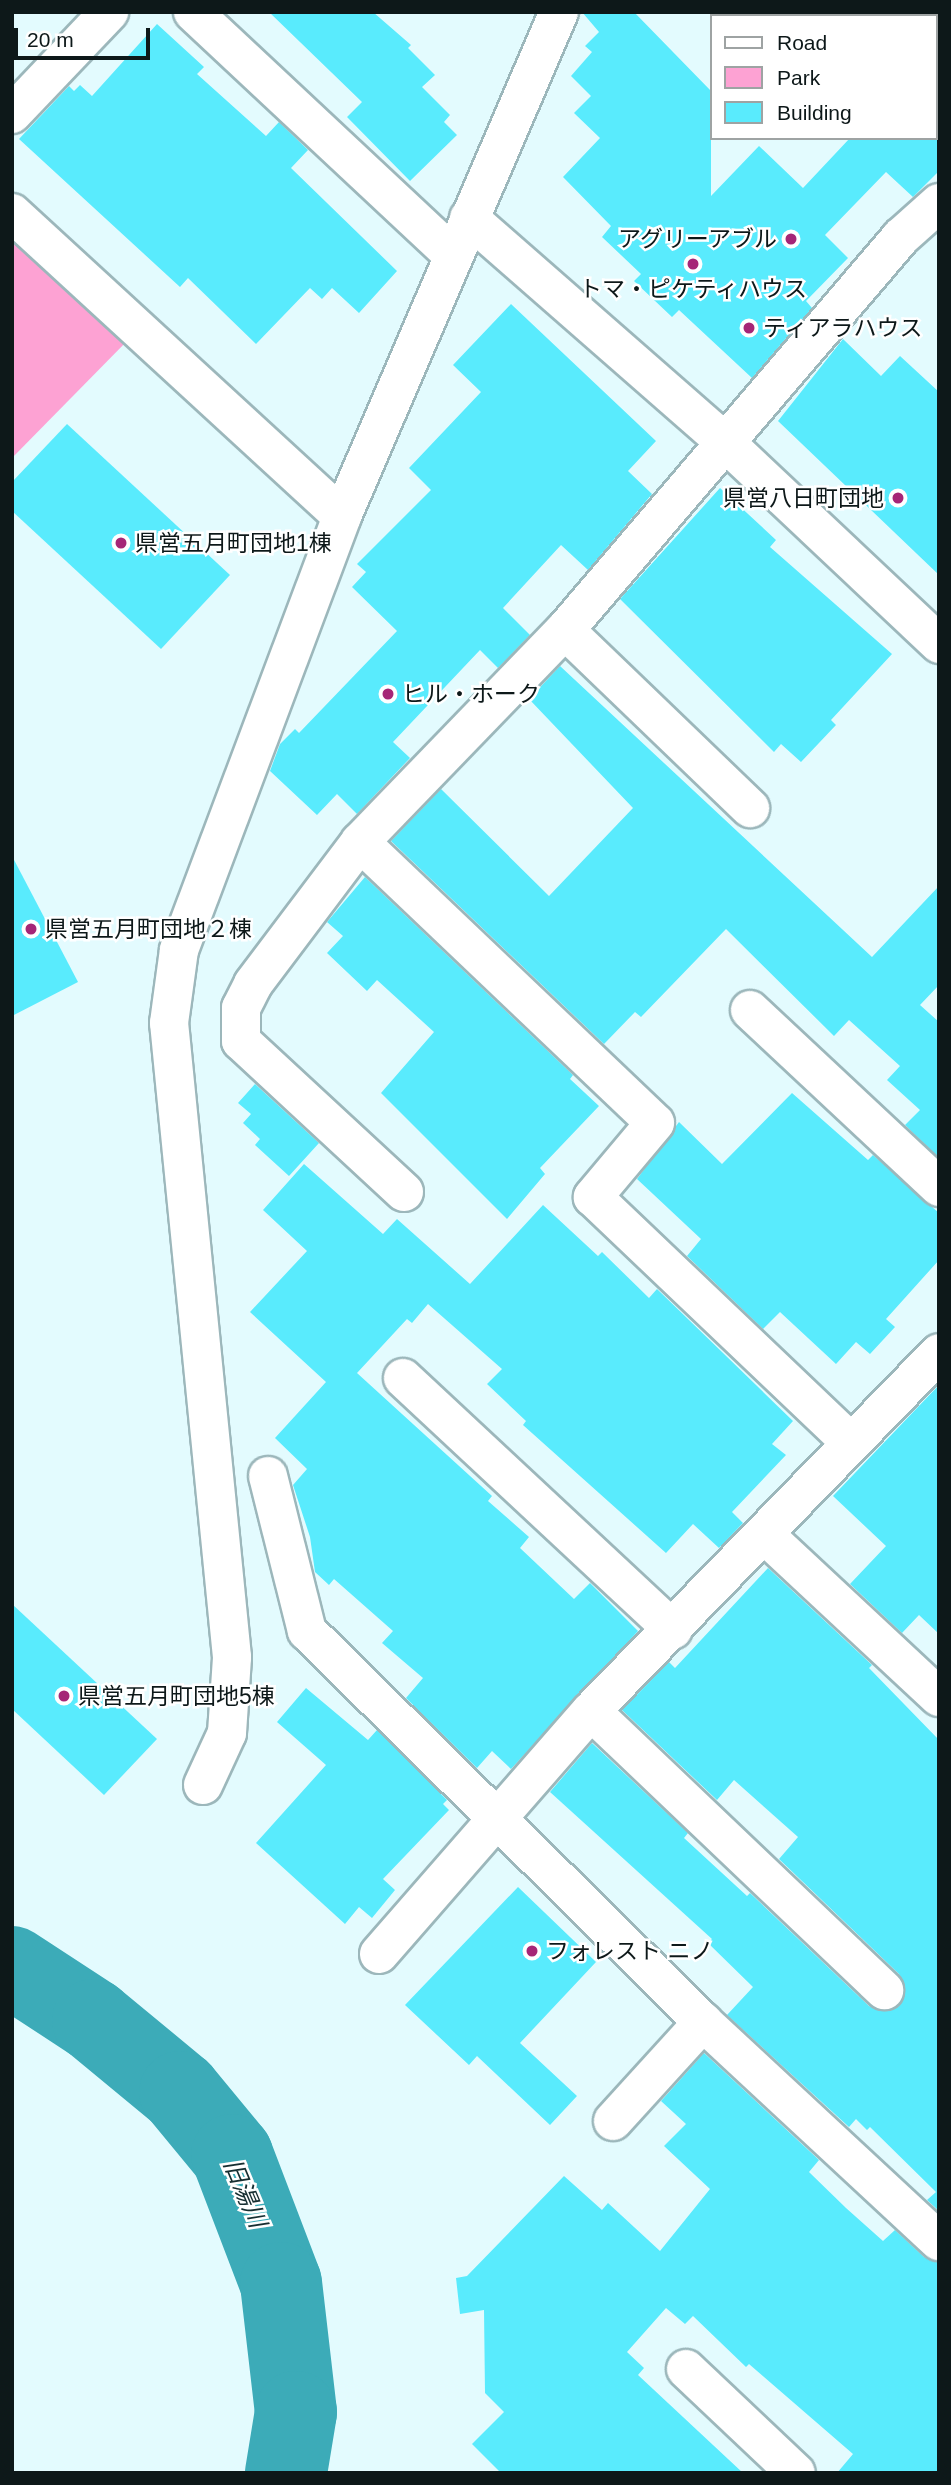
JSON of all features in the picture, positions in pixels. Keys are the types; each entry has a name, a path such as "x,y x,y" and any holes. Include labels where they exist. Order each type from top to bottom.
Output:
{"street":[{"path":"12,114 109,12"},
{"path":"193,12 453,255"},
{"path":"203,1784 227,1733 232,1657 169,1023 179,950 342,516 559,12"},
{"path":"404,1192 241,1041 241,1008 253,984 360,842 565,630 901,237 939,203"},
{"path":"12,214 342,516"},
{"path":"469,218 726,443 939,643"},
{"path":"565,630 750,808"},
{"path":"360,842 655,1123 593,1197 851,1443"},
{"path":"750,1010 939,1187"},
{"path":"379,1954 498,1821 591,1711 673,1630 938,1355"},
{"path":"403,1378 673,1630"},
{"path":"268,1476 307,1630 703,2022 939,2241"},
{"path":"764,1534 939,1697"},
{"path":"591,1711 884,1990"},
{"path":"613,2121 703,2022"},
{"path":"686,2370 796,2473"}],"green space":[{"path":"12,227 131,337 12,458"}],"building":[{"path":"269,12 373,12 411,45 408,48 435,75 422,87 450,115 444,122 457,135 410,181 347,117 362,102"},
{"path":"582,12 634,12 710,90 711,196 759,146 803,188 848,140 939,138 939,171 913,197 886,172 825,235 848,258 806,301 812,308 752,378 679,310 672,317 634,281 641,274 602,237 611,226 563,177 600,138 574,113 591,96 571,76 592,52 585,46 599,32"},
{"path":"157,24 204,67 197,74 266,136 279,122 308,150 291,168 397,271 359,313 332,288 322,299 310,288 256,344 188,278 180,287 19,139 69,86 74,91 80,85 92,96"},
{"path":"511,304 656,441 628,471 652,494 588,570 561,545 503,608 530,635 498,668 480,650 393,742 410,758 357,814 337,794 317,815 270,771 280,744 295,729 299,733 397,631 352,587 366,572 357,564 431,490 409,468 481,392 453,365"},
{"name":"県営八日町団地","path":"843,339 881,376 900,356 939,392 939,575 778,421"},
{"name":"県営五月町団地1棟","path":"67,424 230,575 161,649 12,511 12,482"},
{"path":"720,488 776,540 770,547 892,654 831,720 836,725 801,762 781,744 774,752 620,599"},
{"path":"560,666 872,957 939,886 939,985 920,1005 939,1022 937,1156 905,1125 920,1110 887,1080 900,1066 849,1020 834,1036 726,929 641,1017 635,1012 604,1044 391,841 441,789 549,896 633,808 529,699"},
{"name":"県営五月町団地２棟","path":"12,856 78,982 12,1016"},
{"path":"365,877 573,1075 570,1079 599,1106 540,1168 545,1174 507,1219 381,1093 434,1032 377,980 367,991 327,953 343,936 327,922"},
{"path":"255,1084 319,1143 289,1176 255,1145 260,1139 243,1123 251,1114 238,1103"},
{"path":"792,1093 868,1160 873,1155 939,1213 939,1260 886,1319 895,1327 870,1354 856,1342 836,1364 780,1312 763,1329 687,1256 701,1239 637,1179 679,1122 722,1164"},
{"path":"304,1164 383,1234 397,1219 470,1284 543,1205 598,1256 602,1252 649,1298 657,1289 793,1421 772,1444 786,1455 732,1512 743,1523 719,1548 693,1524 666,1553 523,1425 526,1421 487,1384 502,1369 428,1304 412,1323 407,1319 357,1373 492,1496 488,1501 529,1537 520,1548 574,1599 590,1583 638,1631 511,1769 492,1751 477,1768 406,1698 423,1678 382,1643 393,1631 334,1579 329,1585 315,1572 310,1537 293,1485 307,1469 275,1438 326,1382 250,1312 307,1251 263,1210"},
{"path":"939,1385 939,1634 919,1615 902,1633 850,1584 886,1546 833,1496"},
{"path":"768,1568 872,1665 869,1668 939,1740 939,2211 927,2200 936,2192 870,2127 867,2130 856,2119 849,2127 727,2015 753,1987 708,1943 712,1939 550,1792 592,1743 688,1833 684,1838 747,1896 750,1893 869,2006 880,2011 899,2006 905,1994 899,1974 779,1859 798,1837 734,1780 717,1800 622,1710 669,1662 675,1668"},
{"name":"県営五月町団地5棟","path":"12,1604 157,1739 104,1795 12,1709"},
{"path":"306,1688 368,1740 377,1730 447,1800 443,1804 449,1810 383,1879 395,1890 372,1918 359,1907 345,1924 256,1843 326,1765 277,1722"},
{"path":"518,1887 596,1962 520,2043 577,2096 550,2125 477,2056 469,2065 405,2005"},
{"path":"704,2053 819,2160 809,2172 883,2241 895,2230 924,2257 939,2262 939,2473 837,2473 853,2454 749,2364 746,2367 693,2316 685,2324 666,2308 627,2352 644,2368 638,2375 743,2473 501,2473 472,2444 504,2412 485,2393 484,2310 460,2314 456,2278 467,2276 564,2176 602,2210 608,2203 660,2251 710,2189 664,2146 686,2124 661,2101"}],"waterway":[{"name":"旧湯川","path":"12,1967 93,2020 180,2092 232,2155 281,2283 296,2412 286,2473"}],"place":[{"name":"アグリーアブル","path":"791,239"},
{"name":"トマ・ピケティハウス","path":"693,264"},
{"name":"ティアラハウス","path":"749,328"},
{"name":"県営八日町団地","path":"898,498"},
{"name":"県営五月町団地1棟","path":"121,543"},
{"name":"ヒル・ホーク","path":"388,694"},
{"name":"県営五月町団地２棟","path":"31,929"},
{"name":"県営五月町団地5棟","path":"64,1696"},
{"name":"フォレスト ニノ","path":"532,1951"}]}
